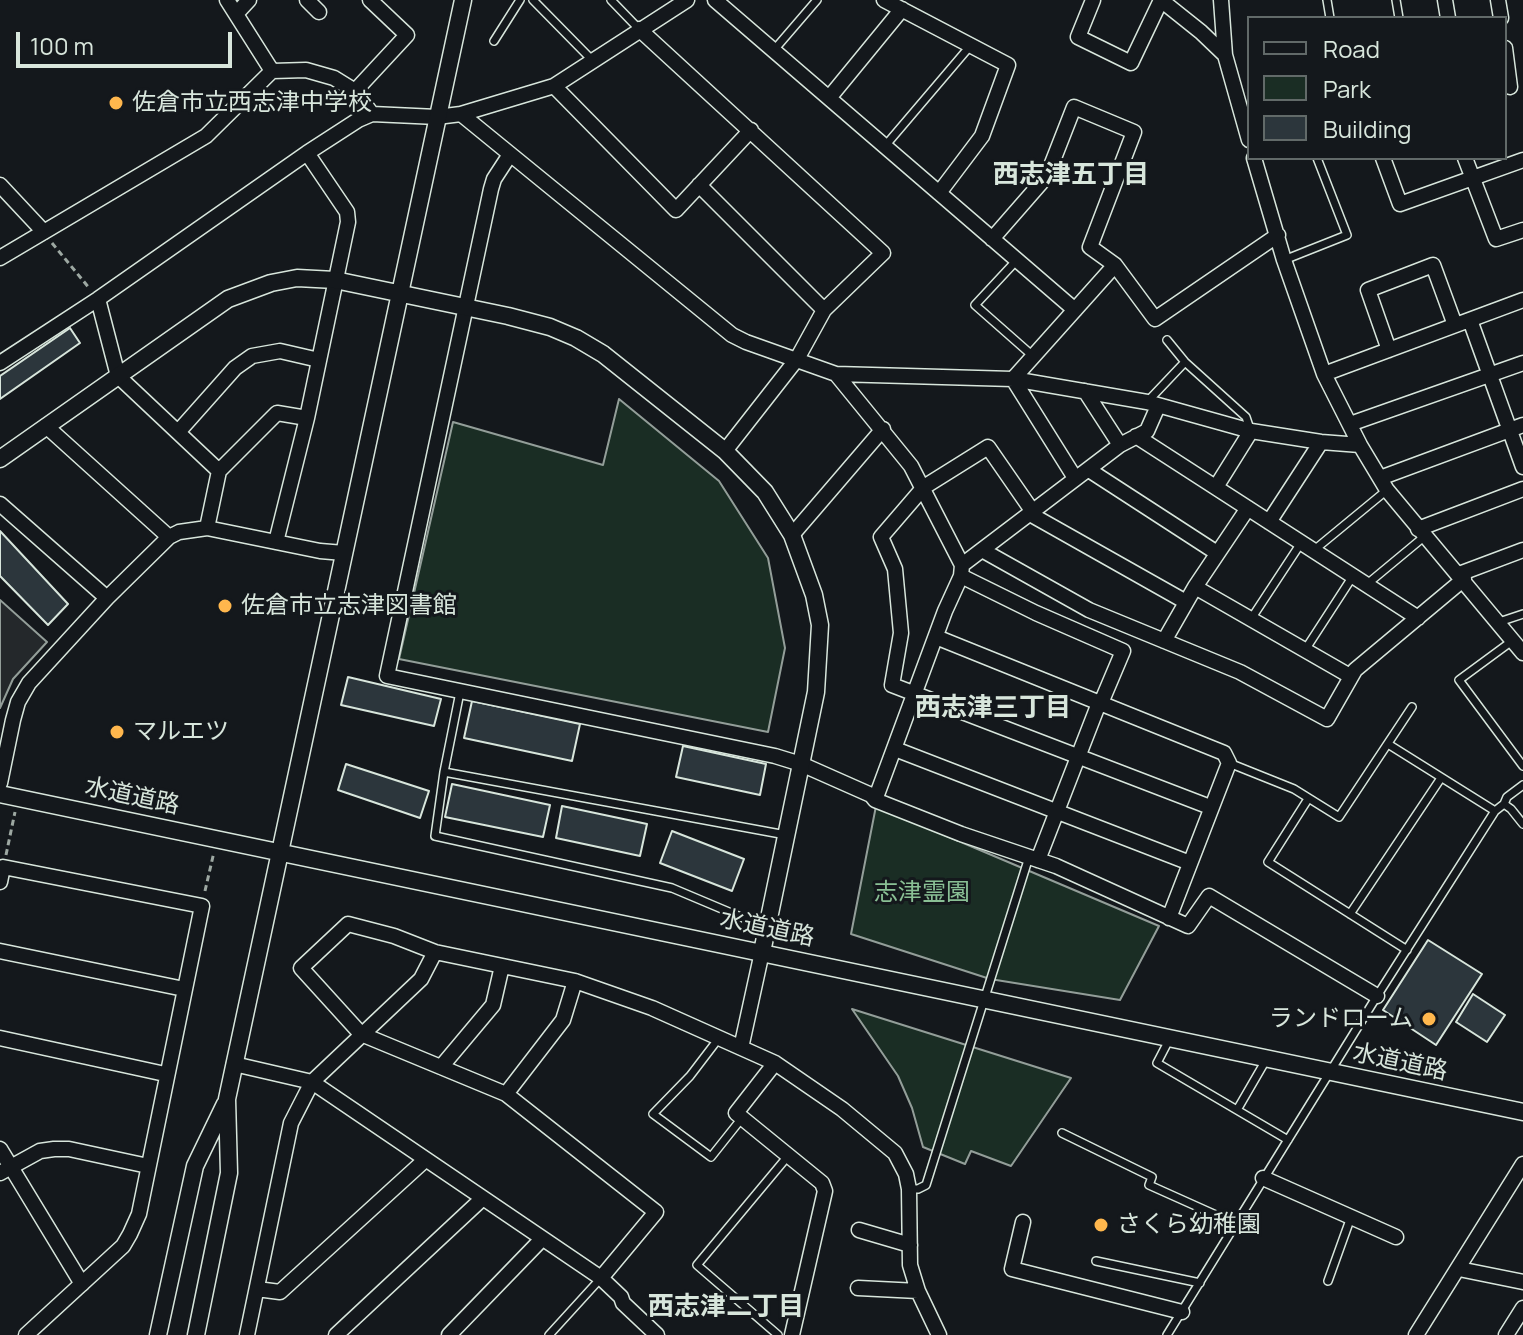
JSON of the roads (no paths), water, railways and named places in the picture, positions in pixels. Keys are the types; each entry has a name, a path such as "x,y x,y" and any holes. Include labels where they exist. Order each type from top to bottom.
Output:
{"street":[{"path":"227,0 272,71"},
{"path":"236,14 249,0"},
{"path":"307,0 319,12"},
{"path":"355,91 407,35 370,0"},
{"path":"196,1335 229,1173 227,1099 234,1064 463,0"},
{"path":"0,363 358,120 372,114 437,117 461,114 554,86 687,0"},
{"path":"715,0 1075,310"},
{"path":"884,0 1008,65 982,136 939,193"},
{"path":"1093,0 1078,37 1131,63 1161,0 1225,55"},
{"path":"1221,0 1225,55 1247,130"},
{"path":"829,98 902,9"},
{"path":"639,29 883,253 824,310 797,359 725,451"},
{"path":"1507,58 1513,86"},
{"path":"0,258 206,136 272,71 306,70 334,78 355,91 372,114"},
{"path":"554,86 676,210 751,130"},
{"path":"992,239 1047,176 1074,107 1134,132 1090,247 1115,265 1155,319 1278,235"},
{"path":"461,114 732,335 836,374 1013,379 1152,404 1251,431 1360,445"},
{"path":"276,542 307,418 348,222 347,212 307,153"},
{"path":"509,156 491,189 387,676 775,756 801,764 871,795 875,800 1034,858 1188,926 1209,896 1377,996"},
{"path":"1255,160 1284,260 1324,374 1360,445 1384,484 1421,532 1462,576 1523,653"},
{"path":"1384,160 1400,204 1471,176 1523,160"},
{"path":"1466,160 1496,239 1523,230"},
{"path":"0,185 44,232"},
{"path":"699,185 824,310"},
{"path":"1013,379 1115,265"},
{"path":"1389,350 1368,290 1433,265 1455,325"},
{"path":"0,459 228,299 252,289 297,278 335,280 550,327 603,354 725,451 765,492 792,535 805,566 820,625 816,692 741,1048"},
{"path":"98,299 118,376 219,471"},
{"path":"1324,374 1523,300"},
{"path":"1470,320 1489,375 1516,428 1523,467"},
{"path":"179,431 235,368 252,356 280,351 319,360"},
{"path":"1350,424 1523,363"},
{"path":"836,374 911,466 924,487 962,570 1036,613 1123,651 1057,812 1034,858"},
{"path":"1013,379 1082,474 1217,553"},
{"path":"1085,391 1120,445"},
{"path":"875,800 962,570 982,550 1120,445 1147,431 1152,404"},
{"path":"207,528 219,471 277,413 307,418"},
{"path":"46,426 169,537"},
{"path":"1384,484 1516,428"},
{"path":"792,535 883,429"},
{"path":"1216,487 1251,431"},
{"path":"1136,436 1418,618"},
{"path":"1269,522 1321,442"},
{"path":"1186,602 1031,513 988,447 924,487 881,537 895,569 901,633 892,685 1210,807"},
{"path":"1421,532 1523,489"},
{"path":"0,504 107,598"},
{"path":"1164,641 1195,587 1248,508"},
{"path":"0,783 15,711 29,683 107,598 169,537 179,532 207,528 344,553"},
{"path":"982,550 1089,610 1240,672 1327,719 1350,676 1462,576 1523,550"},
{"path":"1195,587 1350,676"},
{"path":"936,637 1224,753 1229,763 1169,918"},
{"path":"895,749 1190,863"},
{"name":"水道道路","path":"0,794 1523,1112"},
{"path":"0,882 3,867 202,906 165,1074 139,1214 123,1246 32,1333"},
{"path":"601,1278 656,1212 506,1094 361,1034 301,968 348,924 394,936 435,952 575,981 652,1008 775,1063 842,1109 895,1153 906,1174 911,1274 939,1335"},
{"path":"0,951 184,989"},
{"path":"247,1335 288,1132 312,1082 421,979 435,952"},
{"path":"441,1067 493,1005 502,966"},
{"path":"506,1094 563,1020 575,981"},
{"path":"0,1038 165,1074"},
{"path":"775,1063 736,1113 822,1183 825,1191 792,1335"},
{"path":"234,1064 312,1082 601,1278 651,1333"},
{"path":"158,1335 195,1166 227,1099"},
{"path":"0,1149 5,1170 82,1284"},
{"path":"5,1170 40,1151 54,1149 69,1149 148,1166"},
{"path":"257,1289 280,1292 425,1160"},
{"path":"1416,1335 1523,1164"},
{"path":"1263,1178 1396,1237"},
{"path":"336,1335 483,1198"},
{"path":"1023,1222 1012,1269 1182,1312"},
{"path":"859,1230 910,1245"},
{"path":"449,1335 542,1239"},
{"path":"1459,1269 1523,1282"},
{"path":"858,1288 918,1291"},
{"path":"1506,1335 1523,1308"}],"lane":[{"path":"494,41 520,0"},
{"path":"533,0 594,61"},
{"path":"611,0 639,29"},
{"path":"773,51 817,0"},
{"path":"885,146 971,45"},
{"path":"1284,260 1347,235 1318,160"},
{"path":"1016,261 975,305 1034,357"},
{"path":"1167,340 1185,362 1246,417 1251,431"},
{"path":"1152,404 1185,362"},
{"path":"1251,619 1307,547 1384,484"},
{"path":"1305,650 1359,580 1421,532"},
{"path":"1499,622 1523,614"},
{"path":"1514,640 1459,680 1522,762"},
{"path":"460,691 435,836 672,888 767,928"},
{"path":"1229,763 1294,789 1339,817 1412,707"},
{"path":"1388,744 1495,811"},
{"path":"444,772 786,835"},
{"path":"1350,914 1441,778"},
{"path":"1167,1335 1495,811 1523,785"},
{"path":"1308,799 1268,862 1407,950"},
{"path":"1504,804 1523,824"},
{"path":"909,1189 926,1185 983,999 1034,858"},
{"path":"719,1038 690,1076 653,1114 711,1157 742,1118"},
{"path":"1170,1039 1157,1063 1288,1140"},
{"path":"1237,1110 1266,1059"},
{"path":"1062,1133 1152,1177 1149,1185 1236,1224"},
{"path":"778,1335 697,1265 788,1156"},
{"path":"1328,1281 1351,1217"},
{"path":"1096,1261 1200,1283"},
{"path":"549,1335 601,1278"}],"place":[{"name":"佐倉市立西志津中学校","path":"116,103"},
{"name":"佐倉市立志津図書館","path":"225,606"},
{"name":"マルエツ","path":"117,732"},
{"name":"ランドローム","path":"1429,1019"},
{"name":"さくら幼稚園","path":"1101,1225"}],"district":[{"name":"西志津五丁目","path":"1071,176"},
{"name":"西志津三丁目","path":"993,709"},
{"name":"西志津二丁目","path":"726,1308"}],"park label":[{"name":"志津霊園","path":"922,893"}]}
